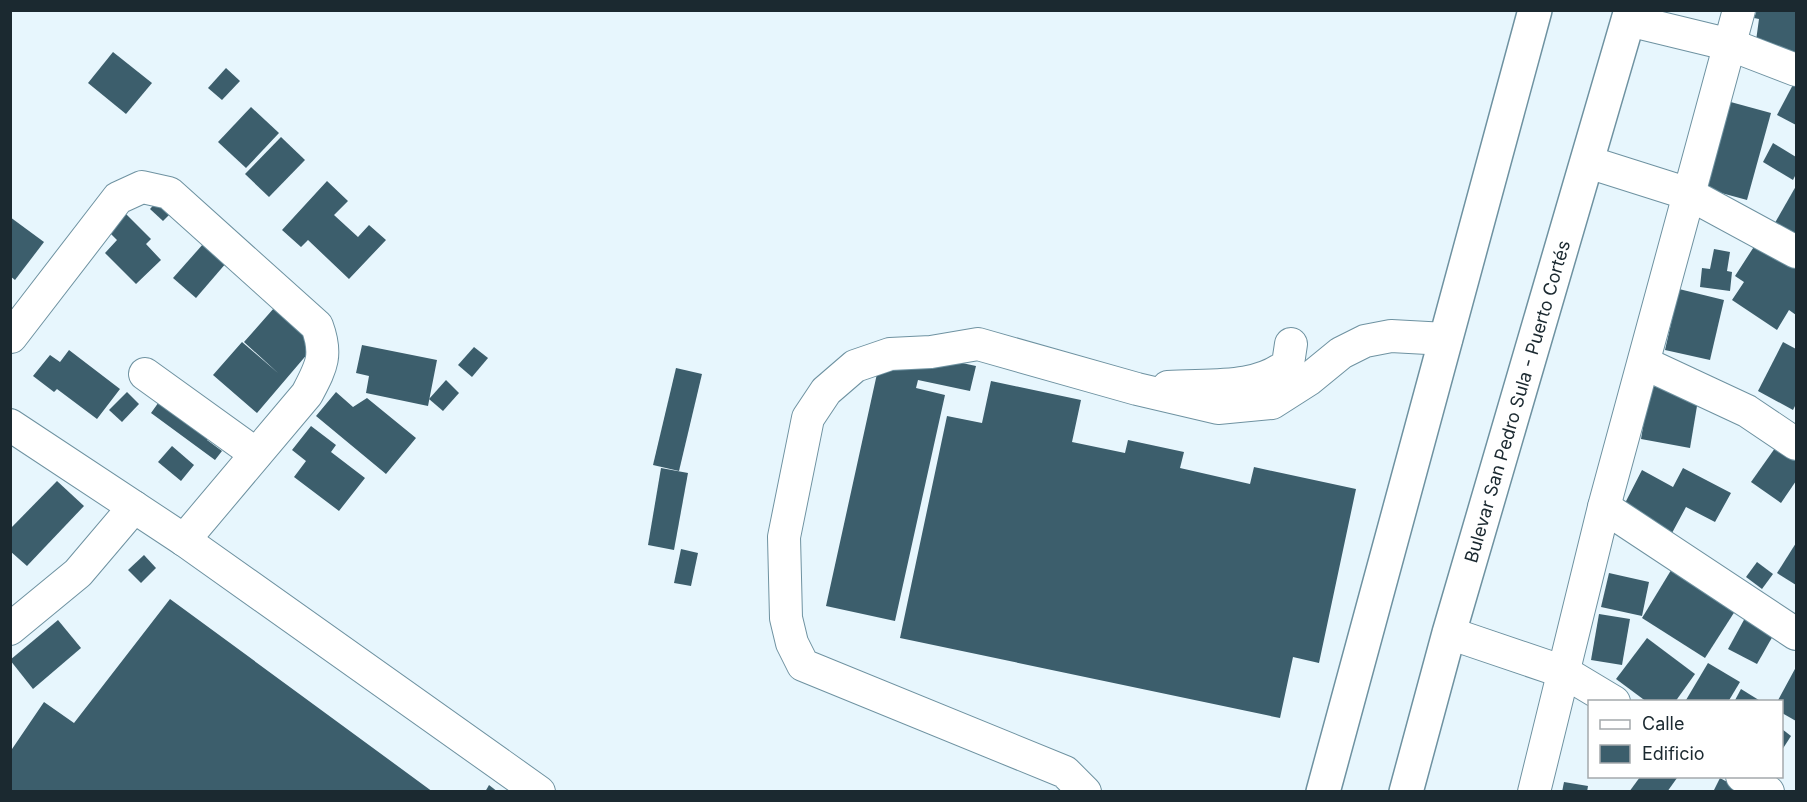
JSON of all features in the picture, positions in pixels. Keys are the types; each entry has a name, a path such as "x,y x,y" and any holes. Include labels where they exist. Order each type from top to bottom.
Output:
{"highway":[{"path":"1323,792 1535,10"},
{"name":"Bulevar San Pedro Sula - Puerto Cortés","path":"1406,792 1449,633 1630,15"}],"street":[{"path":"1534,792 1604,507 1739,10"},
{"path":"1630,15 1731,45 1797,70"},
{"path":"1588,162 1689,194 1797,252"},
{"path":"11,337 118,198 142,187 169,193 317,326 324,345 321,367 307,394 184,540"},
{"path":"1085,792 1065,772 803,665 792,644 786,618 784,537 808,418 826,391 855,366 890,354 931,352 978,344 1137,389 1218,408 1272,403 1308,380 1341,353 1365,341 1391,336 1446,339"},
{"path":"1137,389 1257,380 1280,371 1288,364 1291,344"},
{"path":"1644,363 1746,411 1797,444"},
{"path":"145,374 256,454"},
{"path":"10,425 184,540 539,792"},
{"path":"10,629 78,573 134,507"},
{"path":"1604,507 1797,634"},
{"path":"1449,633 1564,672 1611,700"},
{"path":"1745,778 1768,792"}],"building":[{"path":"1757,10 1796,10 1796,53 1755,48 1759,19 1754,18"},
{"path":"113,52 152,83 126,114 88,83"},
{"path":"226,68 240,81 222,100 208,88"},
{"path":"1796,79 1796,125 1777,115"},
{"path":"1727,101 1771,113 1747,200 1703,188"},
{"path":"251,107 279,133 246,168 218,142"},
{"path":"281,137 305,160 269,197 245,174"},
{"path":"1773,143 1796,157 1796,174 1793,180 1763,162"},
{"path":"327,181 348,201 334,215 358,237 369,225 386,240 349,279 308,240 301,247 282,230"},
{"path":"1796,186 1796,242 1772,228"},
{"path":"161,197 175,209 163,221 150,209"},
{"path":"125,213 151,239 146,244 161,260 136,284 105,253 117,240 107,230"},
{"path":"10,217 44,242 15,280 10,276"},
{"path":"1757,242 1796,267 1796,315 1789,310 1777,330 1732,300 1744,282 1735,276"},
{"path":"204,243 227,262 196,298 173,278"},
{"path":"1714,249 1730,252 1727,271 1732,272 1730,291 1700,287 1702,268 1710,269"},
{"path":"1679,289 1724,300 1710,360 1665,350"},
{"path":"274,308 315,345 257,413 213,375 242,342 278,373 244,342"},
{"path":"1783,342 1796,349 1796,404 1793,410 1758,391"},
{"path":"362,345 437,360 428,406 366,393 369,376 356,373"},
{"path":"474,347 488,358 472,377 458,365"},
{"path":"69,350 120,389 97,419 57,389 54,392 33,376 50,355 60,362"},
{"path":"925,355 976,366 970,391 918,380 916,388 945,395 895,621 826,606 880,360 922,369"},
{"path":"676,368 702,374 679,471 653,465"},
{"path":"446,380 459,393 443,411 429,399"},
{"path":"991,381 1081,400 1072,442 1125,453 1128,440 1184,452 1180,468 1250,484 1254,467 1356,489 1319,663 1293,657 1280,718 900,638 947,416 982,423"},
{"path":"1650,386 1699,394 1690,448 1641,439"},
{"path":"127,392 139,404 122,422 109,410"},
{"path":"166,392 216,429 207,440 222,451 215,460 151,413"},
{"path":"336,392 353,407 367,398 416,438 386,474 316,416"},
{"path":"311,426 336,445 331,452 365,478 339,511 294,477 306,461 292,450"},
{"path":"1780,441 1796,453 1796,481 1781,503 1751,482"},
{"path":"172,446 194,465 181,481 158,462"},
{"path":"661,468 688,473 674,550 648,545"},
{"path":"1683,468 1731,493 1715,522 1686,507 1672,533 1623,507 1642,470 1673,487"},
{"path":"57,481 84,506 27,566 10,551 10,529"},
{"path":"1796,543 1796,585 1777,573"},
{"path":"681,549 698,553 691,586 674,583"},
{"path":"144,555 156,568 141,583 128,570"},
{"path":"1757,562 1773,574 1762,589 1746,577"},
{"path":"1673,567 1737,608 1705,658 1642,618"},
{"path":"1609,573 1649,582 1642,616 1601,607"},
{"path":"170,599 433,792 10,792 10,752 44,702 74,723"},
{"path":"1599,614 1630,619 1622,665 1591,660"},
{"path":"1745,618 1774,634 1757,664 1728,649"},
{"path":"58,620 81,648 33,689 10,660"},
{"path":"1647,638 1695,674 1676,700 1644,700 1616,679"},
{"path":"1708,663 1740,682 1729,700 1686,700"},
{"path":"1796,667 1796,721 1783,714 1783,700 1778,700"},
{"path":"1741,689 1759,700 1735,700"},
{"path":"1783,730 1791,736 1783,748"},
{"path":"1639,778 1677,778 1667,792 1629,792"},
{"path":"1720,778 1745,792 1713,792"},
{"path":"1564,782 1588,786 1587,792 1562,792"},
{"path":"489,785 498,792 485,792"}]}
